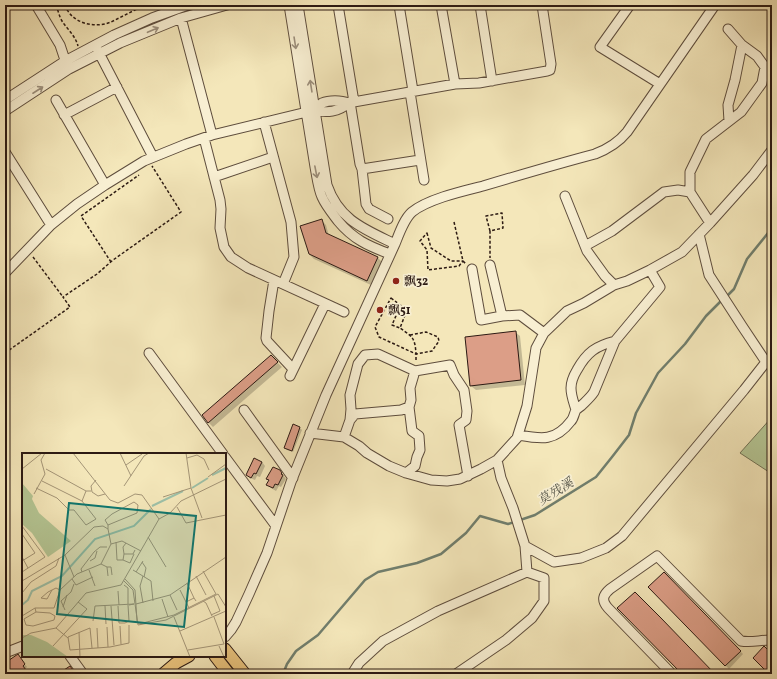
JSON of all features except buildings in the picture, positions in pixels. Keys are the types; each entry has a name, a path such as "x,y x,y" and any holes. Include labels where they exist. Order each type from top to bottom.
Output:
{"main road":[{"path":"226,650 243,672"},
{"path":"163,674 176,663 187,657"},
{"path":"216,657 229,674"}],"street":[{"path":"36,5 60,45 67,65"},
{"path":"5,111 67,65 79,54 114,35 152,18 188,5"},
{"path":"5,100 67,65 100,54 120,43 181,18 228,5"},
{"path":"289,5 310,111 329,192 333,200 349,219 395,244"},
{"path":"298,5 315,167 319,189 332,214 350,234 362,242 390,254"},
{"path":"338,5 366,204 368,209 388,219"},
{"path":"399,5 424,180"},
{"path":"441,5 455,84"},
{"path":"480,5 492,81"},
{"path":"6,267 28,249 51,225 77,204 105,185 151,158 186,144 264,122 310,111 322,112 343,108 351,102 455,84 472,84 492,81 550,70 551,64 542,5"},
{"path":"630,5 600,47 660,84"},
{"path":"226,636 240,615 267,553 293,478 326,395 390,254 410,214 424,204 452,194 595,154 615,145 627,132 715,5"},
{"path":"181,18 208,137 214,176 220,200 220,228 224,247 231,257 248,268 344,312"},
{"path":"710,223 690,192 690,172 706,139 741,112 762,83 766,67 757,56 742,45 728,29"},
{"path":"95,45 151,158"},
{"path":"729,121 728,105 742,45"},
{"path":"64,115 117,87"},
{"path":"56,100 105,185"},
{"path":"264,122 291,222 294,257 284,284"},
{"path":"310,433 344,437 389,466 406,473 431,480 447,481 460,479 497,460 517,438 527,406 536,348 544,333 567,311 584,303 614,285 627,281 650,270 682,252 753,175 772,150"},
{"path":"6,155 51,225"},
{"path":"214,176 273,157"},
{"path":"362,169 420,160"},
{"path":"585,246 612,231 664,192 678,190 690,192"},
{"path":"565,196 587,251 600,270 614,285"},
{"path":"350,234 357,224"},
{"path":"352,674 359,663 383,641 438,611 527,572 549,570 606,548 622,536 769,361 727,303 709,275 699,234"},
{"path":"490,265 502,316"},
{"path":"472,269 481,320 502,316 520,315 544,333"},
{"path":"518,434 537,439 551,437 563,430 572,420 576,410 590,398 616,341 660,287 650,270"},
{"path":"274,280 266,338 292,372 325,304"},
{"path":"576,410 571,387 575,374 582,360 589,353 604,344 616,341"},
{"path":"149,353 222,453"},
{"path":"344,437 350,420 350,395 358,364 365,355 378,354 415,371 450,365 454,375 464,390 467,411 466,420 459,425 468,476"},
{"path":"406,473 416,466 417,457 420,450 419,436 412,431 409,407 411,400 410,388 415,371"},
{"path":"350,420 355,414 401,410 409,407"},
{"path":"244,410 293,478"},
{"path":"226,458 276,526"},
{"path":"497,460 501,478 513,508 525,546 527,572"},
{"path":"525,546 549,570"},
{"path":"672,674 608,608 604,601 605,594 610,589 657,556 741,641 747,642 770,640 772,642"},
{"path":"456,674 506,640 532,618 544,601 549,570"},
{"path":"5,653 22,646"},
{"path":"71,657 84,674"}],"path":[{"path":"56,5 61,19 76,40 79,54"},
{"path":"65,5 73,18 89,24 97,25 107,24 145,5"},
{"path":"63,297 98,274 111,262 181,212 151,158"},
{"path":"111,262 81,216 139,175"},
{"path":"490,231 503,228 502,213 486,216 490,231 490,265"},
{"path":"454,222 463,261 472,269"},
{"path":"427,232 431,248 451,261 463,261 459,266 428,270 427,250 420,241 427,232"},
{"path":"5,353 70,307 28,249"},
{"path":"400,328 407,310 391,298 375,327 378,337 416,354 432,351 439,341 438,337 426,332 410,335"},
{"path":"398,311 392,325 400,328 410,335 415,342 415,371"}],"green space":[{"path":"772,417 772,474 740,453"}],"waterway":[{"name":"莫残溪","path":"726,297 734,289 747,259 768,233 772,231"},
{"name":"莫残溪","path":"283,674 287,664 296,651 318,635 365,580 378,572 417,563 441,554 466,533 480,516 508,524 535,515 596,477 629,435 636,413 658,373 685,344 706,316 722,300"}],"place":[{"name":"飘32","path":"396,281"},
{"name":"飘51","path":"380,310"}]}
